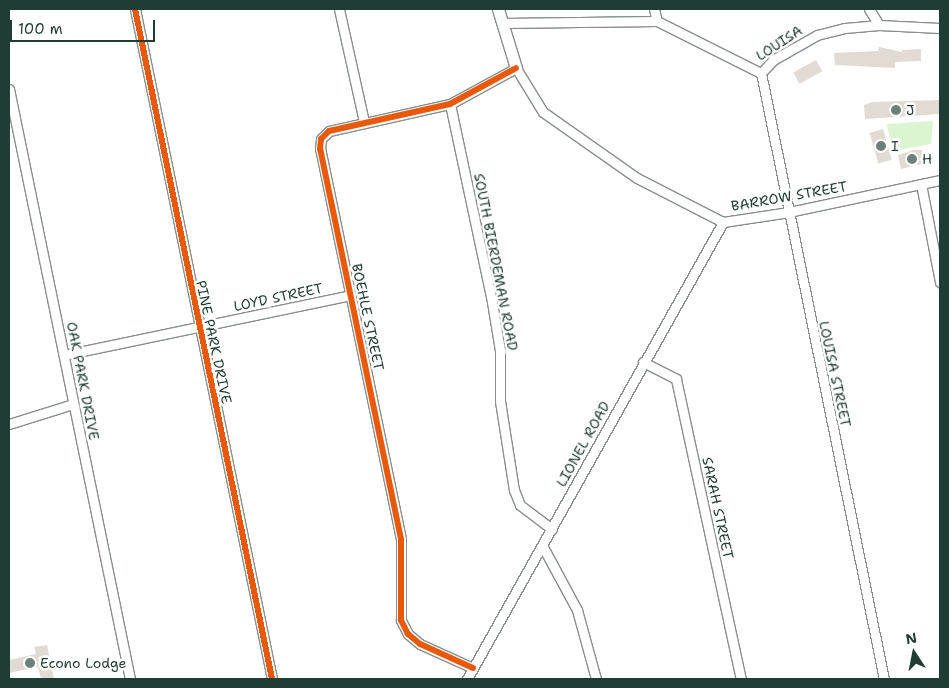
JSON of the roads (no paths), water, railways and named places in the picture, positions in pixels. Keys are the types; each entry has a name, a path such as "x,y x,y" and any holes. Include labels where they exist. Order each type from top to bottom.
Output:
{"street":[{"name":"PINE PARK DRIVE","path":"135,9 198,328 272,679"},
{"path":"339,9 364,122"},
{"path":"498,9 516,68"},
{"path":"502,23 657,21 654,9"},
{"path":"869,9 880,25"},
{"name":"LOUISA","path":"657,21 762,73 773,60 817,35 845,28 880,25 940,28"},
{"name":"BOEHLE STREET","path":"473,668 420,644 408,634 401,620 401,539 320,149 321,139 329,130 450,104 516,68"},
{"name":"BARROW STREET","path":"516,68 543,112 637,178 723,222 788,212 940,180"},
{"name":"LOUISA STREET","path":"762,73 788,212 884,679"},
{"name":"OAK PARK DRIVE","path":"9,89 130,679"},
{"name":"SOUTH BIERDEMAN ROAD","path":"450,104 492,302 500,352 500,401 514,490 520,505 552,528"},
{"path":"921,184 940,282"},
{"name":"LIONEL ROAD","path":"467,679 723,222"},
{"name":"LOYD STREET","path":"64,355 351,295"},
{"name":"SARAH STREET","path":"644,362 676,379 741,679"},
{"path":"9,424 74,404"},
{"path":"542,547 577,610 596,679"}],"place":[{"name":"J","path":"896,110"},
{"name":"I","path":"881,146"},
{"name":"H","path":"912,159"},
{"name":"Econo Lodge","path":"30,663"}]}
